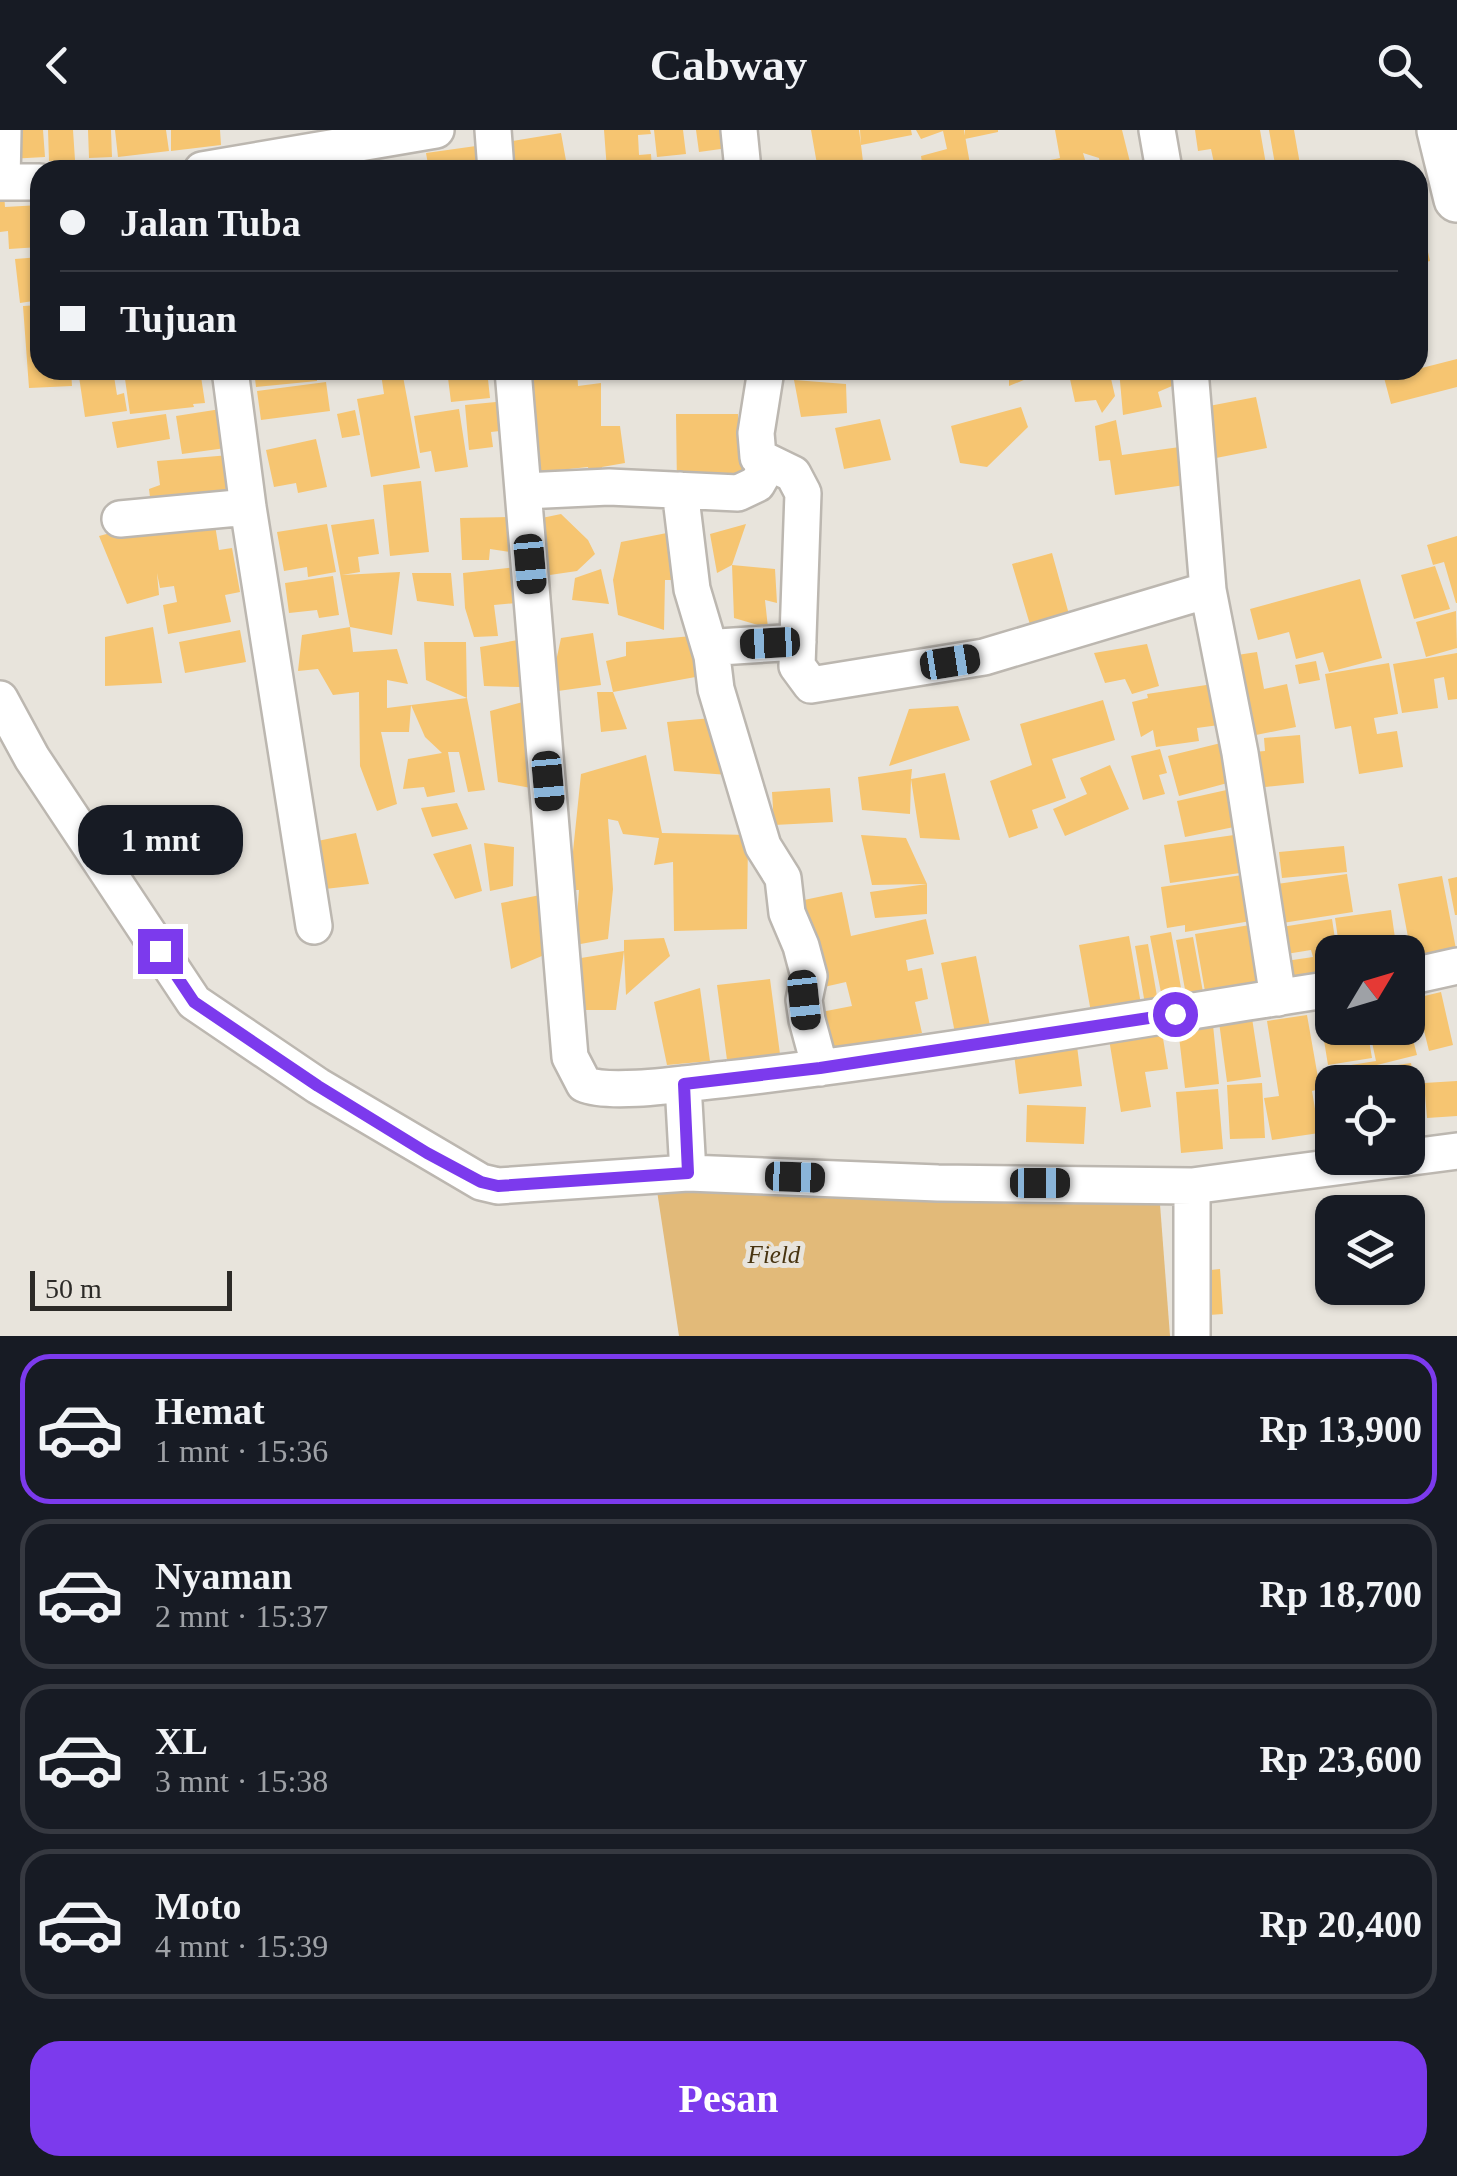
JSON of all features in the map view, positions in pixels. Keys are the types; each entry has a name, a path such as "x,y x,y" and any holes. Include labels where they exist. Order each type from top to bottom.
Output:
{"main road":[{"path":"1440,130 1457,199"}],"street":[{"path":"3,130 1,182 30,182"},
{"path":"240,160 285,143 436,130"},
{"path":"492,130 495,160"},
{"path":"739,130 741,160"},
{"path":"1157,130 1162,160"},
{"path":"231,380 314,926"},
{"path":"514,380 570,1056 584,1084 684,1093 820,1068 1315,993"},
{"path":"765,380 755,444 758,457 793,474 803,493 796,666 812,685 984,657 1208,590"},
{"path":"1191,380 1208,590 1240,753 1278,998"},
{"path":"524,491 609,487 738,493 757,484 769,463"},
{"path":"680,490 692,589 712,656 716,689 763,846 782,878 787,913 801,946 809,976 804,1000 807,1020 820,1068"},
{"path":"120,519 248,507"},
{"path":"712,656 719,647 798,642"},
{"path":"0,699 32,758 194,1002 318,1086 481,1182 498,1186 688,1169 938,1183 1192,1186 1457,1151"},
{"path":"1425,973 1457,966"},
{"path":"684,1093 688,1169"},
{"path":"1192,1186 1192,1336"}],"green space":[{"name":"Field","path":"654,1171 1158,1178 1170,1336 679,1336"}],"building":[{"path":"10,130 43,130 45,157 9,159"},
{"path":"48,130 73,130 75,160 49,160"},
{"path":"88,130 111,130 112,157 89,158"},
{"path":"115,130 166,130 169,151 118,157"},
{"path":"171,130 220,130 221,145 171,151"},
{"path":"604,130 650,130 651,134 638,135 639,155 651,154 651,160 606,160"},
{"path":"654,130 683,130 686,154 657,157"},
{"path":"696,130 725,130 728,148 699,152"},
{"path":"811,130 859,130 863,160 816,160"},
{"path":"860,130 911,130 912,135 861,145"},
{"path":"916,130 964,130 969,160 922,160 921,156 947,149 943,131 921,139"},
{"path":"965,130 998,130 998,132 965,139"},
{"path":"1055,130 1122,130 1130,160 1099,160 1083,153 1085,160 1050,160 1060,158"},
{"path":"1195,130 1260,130 1265,160 1213,160 1211,149 1198,151"},
{"path":"1269,130 1294,130 1299,160 1274,160"},
{"path":"561,133 566,160 510,160 507,142"},
{"path":"476,146 478,160 427,160 426,153"},
{"path":"4,193 5,207 30,206 30,248 9,249 8,231 0,232 0,194"},
{"path":"30,258 30,302 20,303 15,259"},
{"path":"23,306 30,306 30,380 72,380 72,386 29,388"},
{"path":"1457,359 1457,387 1391,404 1385,380 1428,380 1428,366"},
{"path":"79,380 115,380 117,395 124,393 127,411 85,417"},
{"path":"125,380 202,380 205,403 130,414"},
{"path":"255,380 317,380 317,381 256,387"},
{"path":"382,380 404,380 420,468 371,477 357,399 384,394"},
{"path":"448,380 488,380 490,398 451,402"},
{"path":"520,380 578,380 578,386 601,383 601,426 620,426 625,463 602,467 600,486 590,484 588,467 530,473"},
{"path":"794,380 846,384 847,413 801,417"},
{"path":"1070,380 1111,380 1115,396 1102,413 1096,400 1075,402"},
{"path":"1120,380 1179,380 1158,392 1162,407 1123,415"},
{"path":"326,382 330,411 261,420 257,391"},
{"path":"1256,397 1267,448 1216,458 1209,406"},
{"path":"506,401 509,430 491,432 493,447 469,450 465,405"},
{"path":"1021,407 1028,427 987,467 960,463 951,426"},
{"path":"227,408 233,447 182,454 176,416"},
{"path":"459,409 468,467 435,472 431,451 420,453 414,416"},
{"path":"355,410 360,435 342,438 337,414"},
{"path":"166,414 170,439 117,448 112,422"},
{"path":"676,414 738,414 738,437 749,435 752,474 677,487"},
{"path":"880,419 891,460 844,469 835,428"},
{"path":"1116,420 1122,455 1187,446 1192,484 1115,495 1110,460 1099,461 1095,426"},
{"path":"316,439 327,487 298,493 296,483 274,487 266,450"},
{"path":"230,455 234,497 151,505 149,489 160,485 157,461"},
{"path":"421,481 429,552 390,556 383,485"},
{"path":"561,514 588,540 595,554 577,571 543,576 537,519"},
{"path":"517,517 516,553 490,549 489,560 462,560 460,518"},
{"path":"374,519 379,554 358,557 360,572 342,575 400,572 392,635 350,627 331,525"},
{"path":"148,523 150,536 215,525 219,550 232,548 240,592 225,595 231,622 168,634 163,605 177,602 174,586 160,588 157,573 159,595 127,604 99,536"},
{"path":"327,524 336,572 308,577 307,567 284,571 277,532"},
{"path":"746,524 732,565 717,573 710,534"},
{"path":"672,532 675,580 665,580 664,630 618,615 613,580 621,542"},
{"path":"1457,536 1456,603 1444,562 1433,565 1427,545"},
{"path":"1052,553 1070,618 1031,628 1012,564"},
{"path":"732,565 775,569 777,603 765,600 768,628 734,618"},
{"path":"1435,566 1450,609 1414,619 1401,575"},
{"path":"517,567 517,603 494,605 498,636 474,637 465,608 463,573"},
{"path":"601,569 609,604 572,600 575,578"},
{"path":"412,573 451,573 454,606 417,601"},
{"path":"333,576 339,615 319,618 317,610 289,613 285,583"},
{"path":"1360,579 1382,658 1329,672 1323,652 1296,659 1289,632 1258,640 1250,609"},
{"path":"1456,611 1457,648 1426,657 1416,622"},
{"path":"153,627 162,683 105,686 105,637"},
{"path":"350,627 353,652 397,649 408,684 387,680 387,708 411,705 409,732 381,732 397,804 377,811 360,766 359,692 333,695 318,669 298,671 302,635"},
{"path":"240,630 246,662 185,673 179,642"},
{"path":"593,633 601,685 558,691 555,666 561,638"},
{"path":"692,636 701,676 613,692 606,661 626,656 626,642"},
{"path":"523,639 521,687 484,686 480,647"},
{"path":"424,642 466,642 467,698 426,680"},
{"path":"1147,644 1159,686 1132,694 1125,679 1105,683 1094,653"},
{"path":"1257,652 1264,689 1287,684 1296,727 1251,736 1224,657"},
{"path":"1457,653 1457,699 1448,700 1444,677 1434,679 1438,708 1402,713 1393,664"},
{"path":"1316,661 1320,680 1299,684 1295,665"},
{"path":"1389,663 1398,714 1374,718 1377,734 1397,731 1403,767 1359,774 1351,726 1335,729 1325,674"},
{"path":"1213,684 1219,725 1197,728 1199,741 1156,747 1153,730 1141,737 1132,702 1148,698 1147,694"},
{"path":"597,692 613,692 627,729 601,732"},
{"path":"467,698 485,790 468,792 459,752 448,752 455,792 427,797 424,787 403,789 408,759 442,753 425,737 411,705"},
{"path":"530,700 531,788 498,782 490,711"},
{"path":"1103,700 1115,740 1052,759 1066,798 1032,810 1038,828 1009,838 990,781 1032,765 1020,724"},
{"path":"958,706 970,740 889,766 909,709"},
{"path":"712,718 729,775 674,771 667,722"},
{"path":"1300,735 1304,783 1256,788 1253,752 1265,751 1264,738"},
{"path":"1225,742 1235,781 1179,796 1168,756"},
{"path":"1160,749 1167,773 1159,775 1165,794 1143,800 1131,756"},
{"path":"646,755 662,833 748,835 747,929 674,931 673,862 654,865 659,838 623,834 618,821 608,819 613,889 608,939 575,945 579,890 569,890 581,774"},
{"path":"1110,765 1129,809 1065,836 1053,809 1087,794 1080,778"},
{"path":"912,769 910,814 862,810 858,777"},
{"path":"945,773 960,840 920,838 911,779"},
{"path":"830,788 833,822 774,825 772,792"},
{"path":"1231,789 1239,826 1185,837 1177,801"},
{"path":"457,803 468,829 432,837 421,808"},
{"path":"356,833 369,884 316,890 308,843"},
{"path":"1241,834 1247,872 1170,883 1164,845"},
{"path":"861,835 906,838 927,884 872,885"},
{"path":"484,843 514,847 513,886 490,891"},
{"path":"471,844 482,891 455,899 433,854"},
{"path":"1344,846 1347,872 1282,878 1279,852"},
{"path":"1249,874 1257,920 1185,932 1185,925 1167,928 1161,887"},
{"path":"1347,874 1353,912 1276,924 1270,885"},
{"path":"1442,876 1457,954 1425,965 1425,935 1408,935 1398,884"},
{"path":"1457,877 1457,915 1455,915 1448,879"},
{"path":"927,884 927,914 875,918 870,892"},
{"path":"842,892 851,936 926,919 934,954 906,960 908,971 922,968 928,999 915,1002 922,1033 830,1052 821,1012 852,1006 846,982 824,987 804,900"},
{"path":"545,894 549,953 511,969 501,903"},
{"path":"1391,910 1395,935 1338,935 1335,918"},
{"path":"1332,919 1334,935 1315,935 1315,988 1284,993 1279,962 1313,957 1311,950 1280,955 1275,928"},
{"path":"1256,924 1268,993 1207,1003 1195,934"},
{"path":"1171,932 1183,999 1163,1003 1150,936"},
{"path":"1129,936 1142,1010 1092,1018 1079,945"},
{"path":"1193,937 1203,992 1186,995 1176,940"},
{"path":"664,938 670,956 626,995 624,940"},
{"path":"1148,944 1159,1008 1146,1010 1135,946"},
{"path":"624,951 616,1010 581,1010 581,958"},
{"path":"976,956 992,1036 957,1043 941,963"},
{"path":"770,979 780,1054 727,1060 717,985"},
{"path":"700,988 710,1061 667,1065 654,1002"},
{"path":"1441,992 1453,1045 1429,1051 1425,996"},
{"path":"1307,1015 1316,1065 1312,1091 1315,1134 1272,1140 1264,1098 1279,1096 1267,1021"},
{"path":"1252,1018 1261,1077 1227,1082 1219,1022"},
{"path":"1213,1025 1219,1084 1185,1088 1178,1028"},
{"path":"1162,1032 1168,1069 1145,1072 1151,1107 1121,1112 1109,1039"},
{"path":"1325,1045 1370,1045 1372,1058 1328,1065"},
{"path":"1373,1045 1414,1045 1417,1055 1377,1065 1351,1065 1376,1061"},
{"path":"1077,1046 1082,1086 1019,1094 1014,1054"},
{"path":"1457,1081 1457,1116 1427,1118 1425,1083"},
{"path":"1262,1083 1265,1138 1230,1139 1227,1085"},
{"path":"1218,1089 1223,1149 1181,1153 1176,1092"},
{"path":"1027,1105 1086,1107 1084,1144 1026,1142"},
{"path":"1220,1269 1223,1314 1195,1316 1192,1272"}],"route":[{"path":"160,951 194,1002 318,1086 427,1153 481,1182 498,1186 688,1173 684,1084 820,1068 1175,1014"}]}
